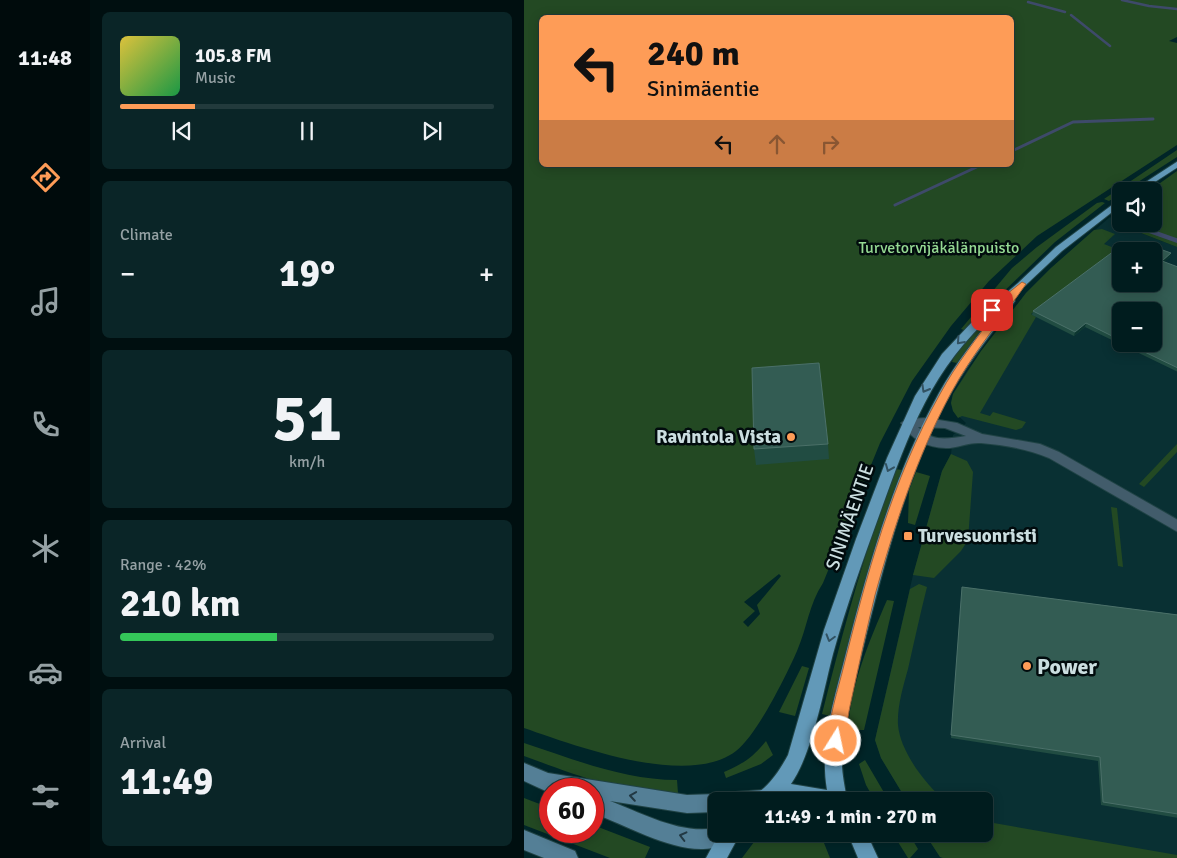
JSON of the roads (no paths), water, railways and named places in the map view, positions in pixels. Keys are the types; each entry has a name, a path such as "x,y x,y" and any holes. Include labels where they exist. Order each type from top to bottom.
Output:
{"main road":[{"path":"1149,182 1177,163"},
{"name":"SINIMÄENTIE","path":"770,792 786,776 796,758 832,630 877,498 907,423 921,396 946,357 977,323 1059,249 1112,208"},
{"name":"SINIMÄENTIE","path":"836,792 833,771 841,708 883,543 922,439 931,422 964,363 1022,284"},
{"path":"524,772 539,778"},
{"path":"604,791 687,804 708,803"},
{"path":"604,808 673,833 697,839 708,838"},
{"path":"524,840 568,858"},
{"path":"716,858 725,842"},
{"path":"861,842 868,858"}],"street":[{"path":"907,423 931,422 963,428 978,438"},
{"path":"907,423 922,439 946,444 978,438 1035,447 1054,455 1177,527"}],"waterway":[{"path":"1122,0 1149,6 1178,9"},
{"path":"1028,2 1065,12"},
{"path":"1071,15 1110,46"},
{"path":"1014,150 1073,122 1153,119"},
{"path":"895,205 977,167"},
{"path":"1153,232 1178,241"}],"place":[{"name":"Ravintola Vista","path":"791,437"},
{"name":"Turvesuonristi","path":"908,536"},
{"name":"Power","path":"1027,666"}],"park label":[{"name":"Turvetorvijäkälänpuisto","path":"939,248"}]}
